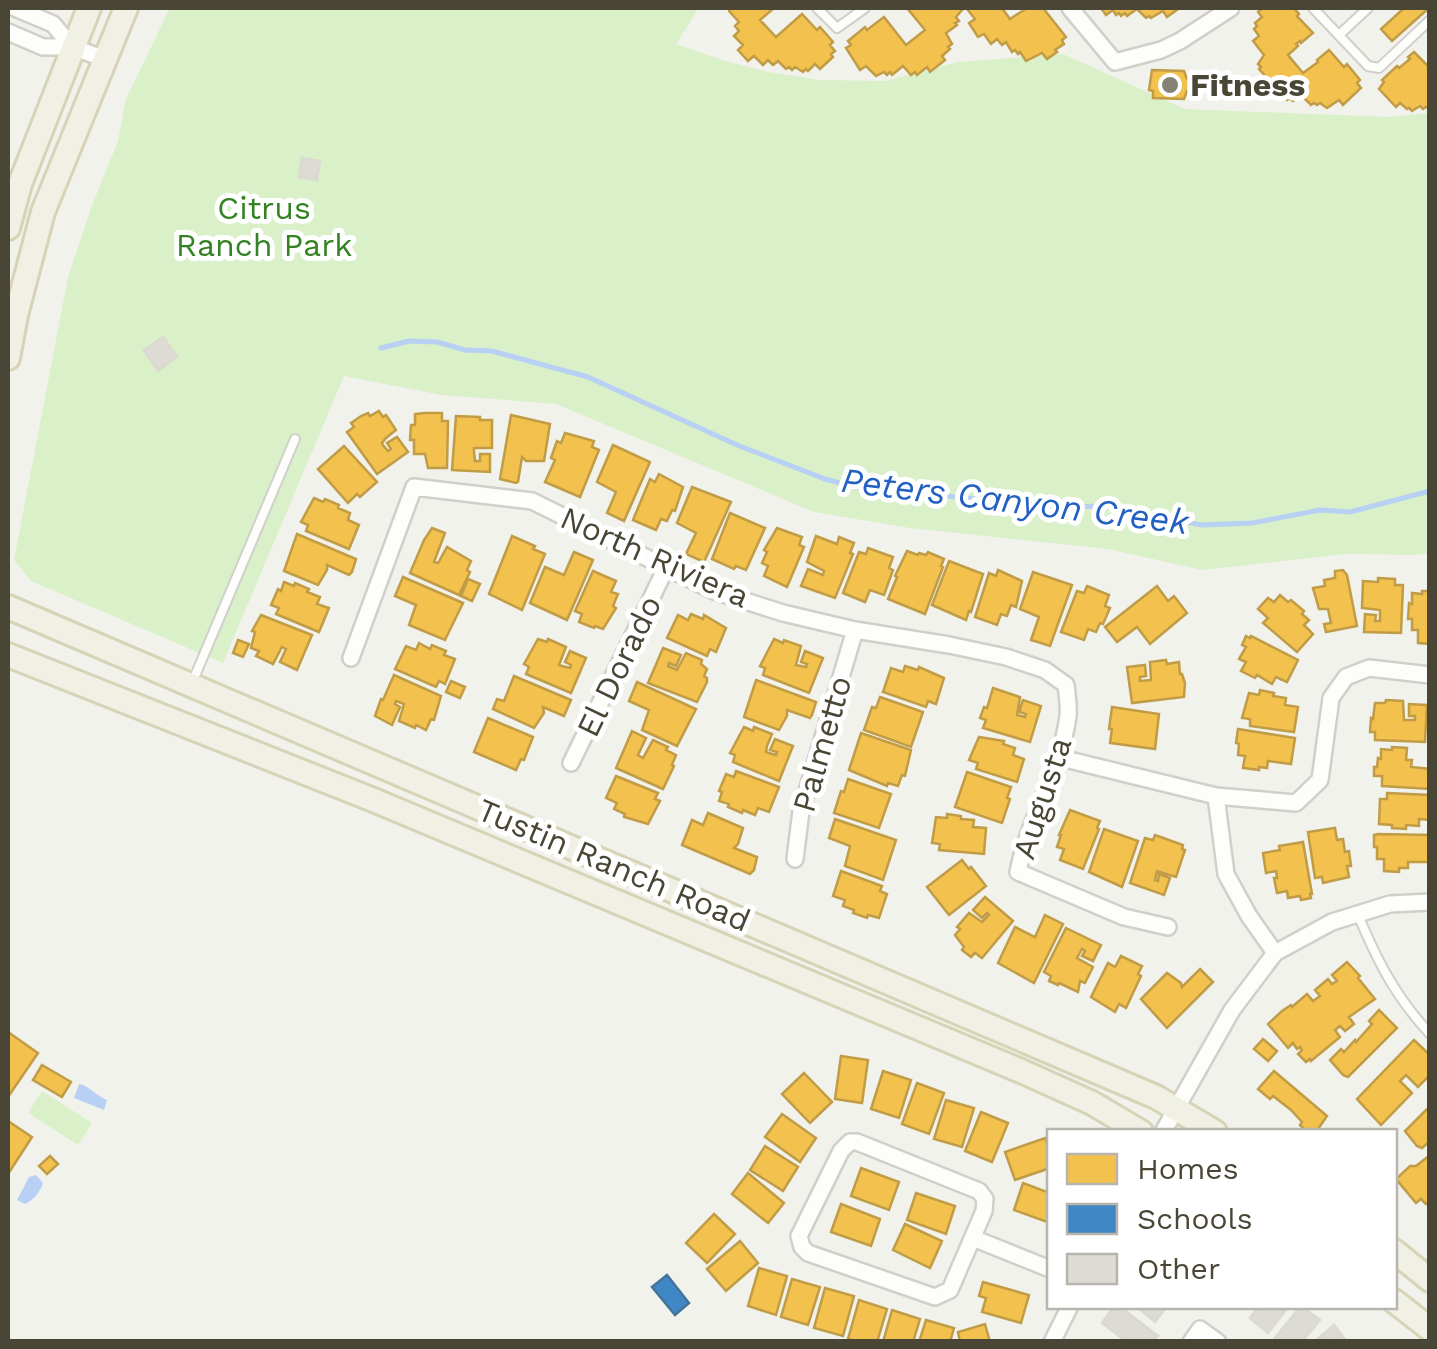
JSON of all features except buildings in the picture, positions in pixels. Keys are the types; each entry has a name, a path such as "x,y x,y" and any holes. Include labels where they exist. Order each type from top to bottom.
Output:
{"main road":[{"path":"8,228 20,184 90,8"},
{"path":"8,358 43,212 126,8"},
{"name":"Tustin Ranch Road","path":"8,607 1156,1097 1211,1129"},
{"name":"Tustin Ranch Road","path":"8,655 370,799 911,1024 1092,1104 1136,1129"},
{"path":"1397,1253 1430,1280"},
{"path":"1397,1303 1430,1329"}],"street":[{"path":"15,8 53,24 72,47"},
{"path":"1070,8 1115,62 1161,50 1231,8"},
{"path":"8,32 43,48 72,47 105,59"},
{"name":"North Riviera","path":"351,658 414,488 532,501 714,591 855,630 1006,657 1045,670 1066,685"},
{"name":"El Dorado","path":"571,763 666,568"},
{"name":"Palmetto","path":"795,859 801,811 855,630"},
{"path":"1058,758 1216,796 1296,803 1320,780 1331,698 1346,677 1369,668 1430,675"},
{"name":"Augusta","path":"1066,685 1068,714 1058,758 1023,846 1018,872 1124,917 1168,927"},
{"path":"1216,796 1226,874 1248,916 1274,953"},
{"path":"1165,1129 1232,1010 1274,953 1332,922 1390,904 1430,902"},
{"path":"850,1142 857,1142 979,1190 985,1199 984,1210 972,1238 950,1290 935,1297 808,1253 799,1236 841,1151 850,1142"},
{"path":"972,1238 1047,1267"},
{"path":"1052,1342 1068,1309"},
{"path":"1195,1335 1218,1342"}],"lane":[{"path":"818,8 838,28 865,8"},
{"path":"1313,8 1368,66 1379,68 1430,20"},
{"path":"1339,35 1368,8"},
{"path":"191,685 295,439"},
{"path":"1358,915 1382,969 1430,1034"}],"green space":[{"name":"Citrus Ranch Park","path":"170,8 699,8 676,44 769,72 820,80 885,81 958,62 1063,54 1185,109 1390,117 1429,113 1429,553 1345,554 1202,570 1108,549 910,528 814,512 556,404 442,395 344,376 223,663 31,581 14,560 68,277 118,141 126,99"},
{"path":"42,1091 92,1123 78,1145 28,1113"}],"water":[{"path":"79,1084 107,1100 104,1110 74,1098"},
{"path":"36,1175 43,1183 36,1195 25,1204 17,1200 29,1177"}],"waterway":[{"name":"Peters Canyon Creek","path":"381,348 409,341 437,342 465,350 492,351 588,377 737,445 855,487 1060,507 1113,506 1201,525 1252,523 1320,510 1350,512 1430,491"}],"place":[{"name":"Fitness","path":"1170,85"}]}
